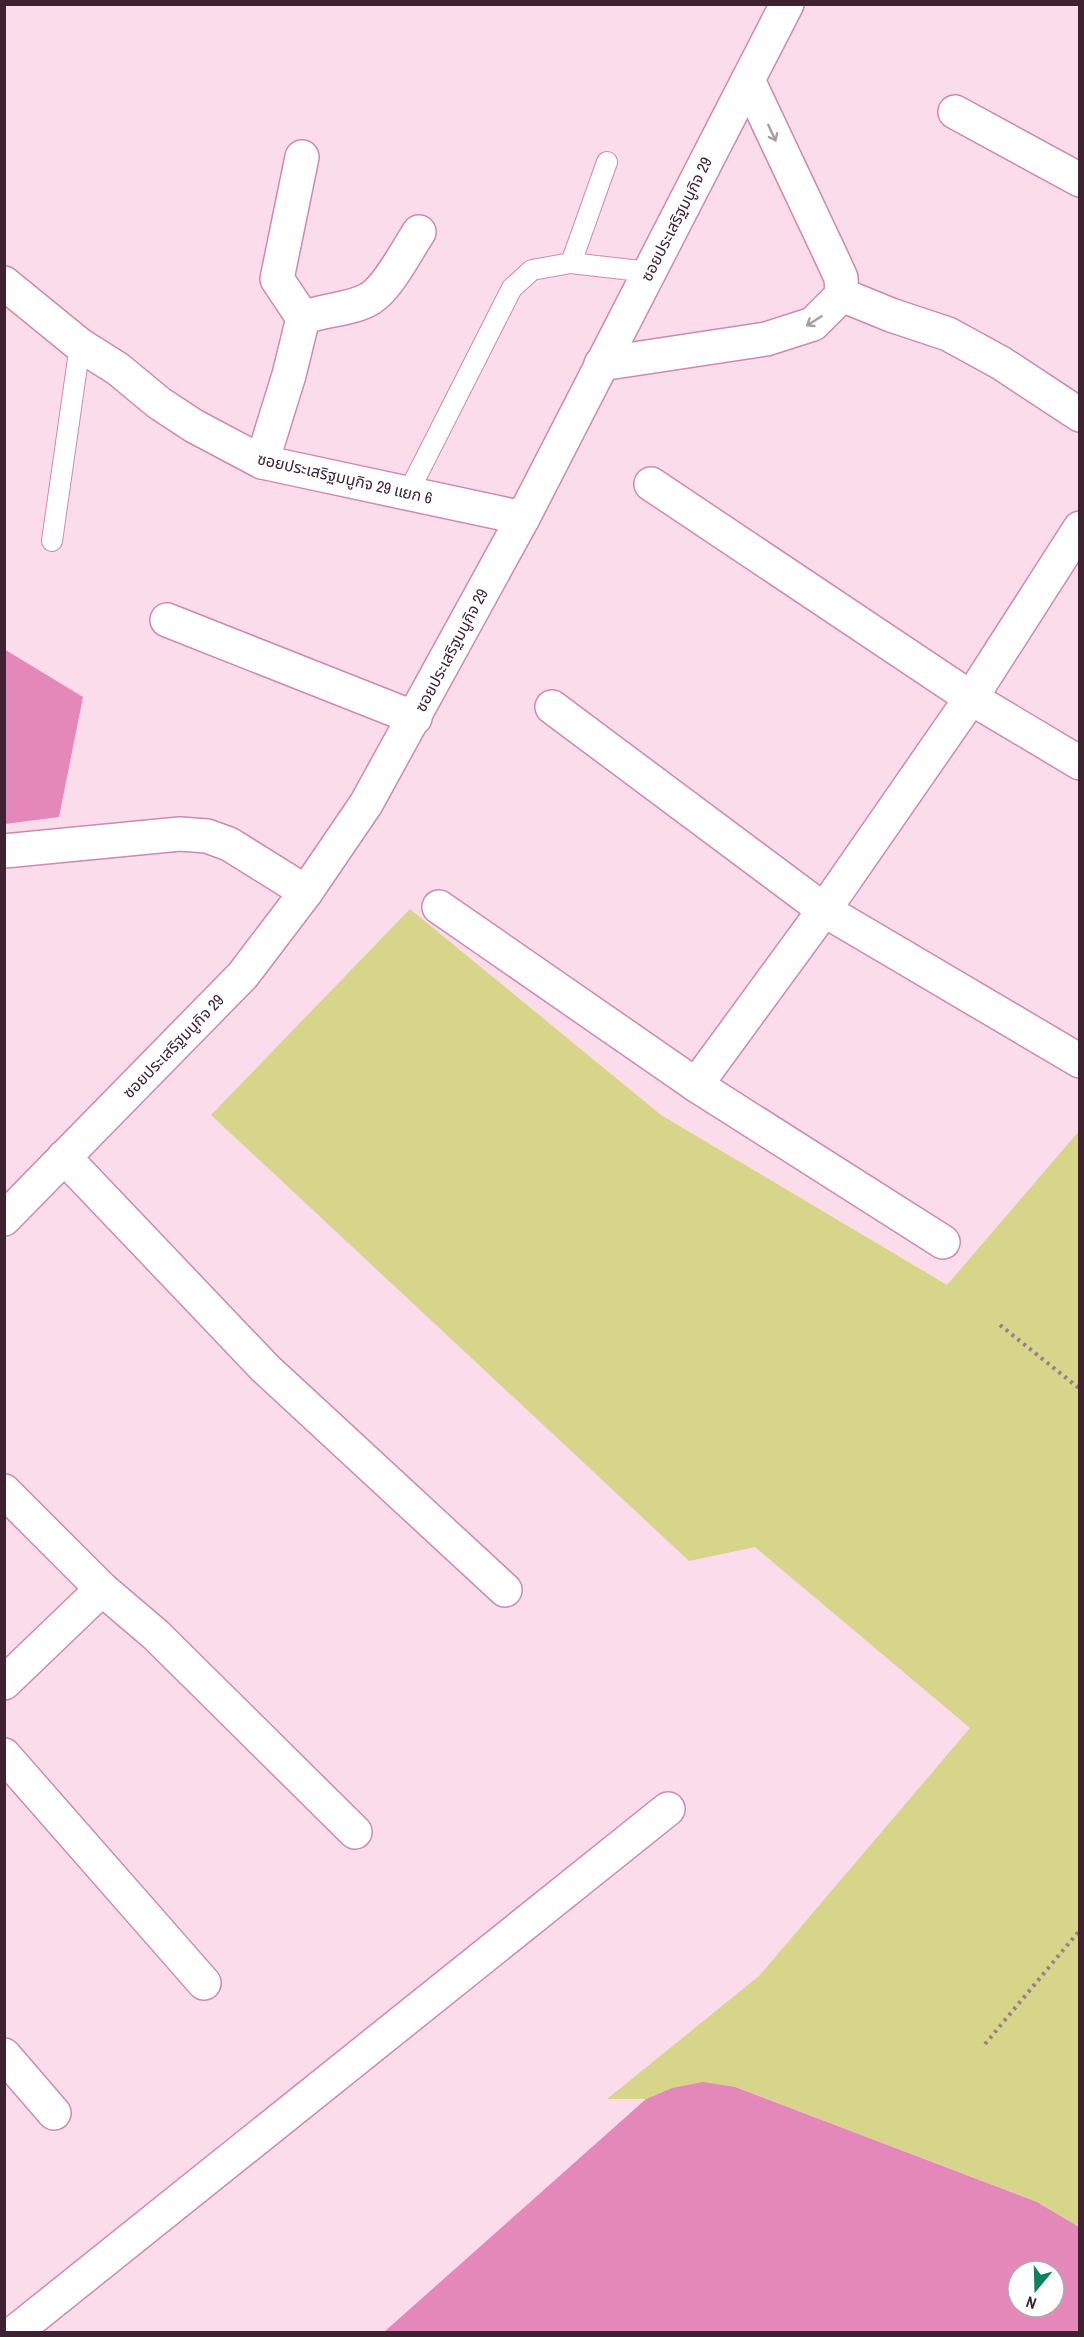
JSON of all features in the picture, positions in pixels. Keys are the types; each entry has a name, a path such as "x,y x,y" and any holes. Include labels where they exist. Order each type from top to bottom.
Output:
{"street":[{"name":"ซอยประเสริฐมนูกิจ 29","path":"4,1219 243,975 306,892 366,804 523,518 788,4"},
{"path":"601,364 766,339 813,324 842,295 841,278 838,271 748,80"},
{"path":"955,112 1080,180"},
{"path":"262,462 289,375 303,318 277,279 302,157"},
{"path":"303,318 320,311 351,306 372,297 385,283 419,232"},
{"name":"ซอยประเสริฐมนูกิจ 29 แยก 6","path":"4,283 80,345 118,369 159,403 194,426 262,462 523,518"},
{"path":"842,295 891,315 948,334 1001,363 1080,415"},
{"path":"651,484 971,698 1080,763"},
{"path":"696,1085 824,910 971,698 1080,528"},
{"path":"167,620 415,718"},
{"path":"552,707 824,910 1080,1061"},
{"path":"4,850 180,834 207,836 229,844 306,892"},
{"path":"439,907 696,1085 943,1242"},
{"path":"64,1157 266,1368 505,1590"},
{"path":"4,1491 102,1589 156,1635 355,1832"},
{"path":"4,1683 102,1589"},
{"path":"4,1755 204,1983"},
{"path":"15,2332 668,1809"},
{"path":"4,2055 54,2113"}],"lane":[{"path":"571,263 608,162"},
{"path":"408,493 512,288 532,270 571,263 649,272"},
{"path":"52,542 80,345"}],"path":[{"path":"1000,1325 1080,1389"},
{"path":"985,2044 1080,1930"}],"shaded area":[{"path":"4,649 83,697 59,817 5,824"},
{"path":"410,909 661,1115 947,1285 1079,1131 1079,2227 1037,2202 735,2087 672,2088 646,2099 607,2099 759,1976 970,1728 755,1547 689,1561 211,1115"},
{"path":"703,2082 735,2087 1037,2202 1079,2227 1079,2332 384,2332 646,2099 672,2088"}]}
